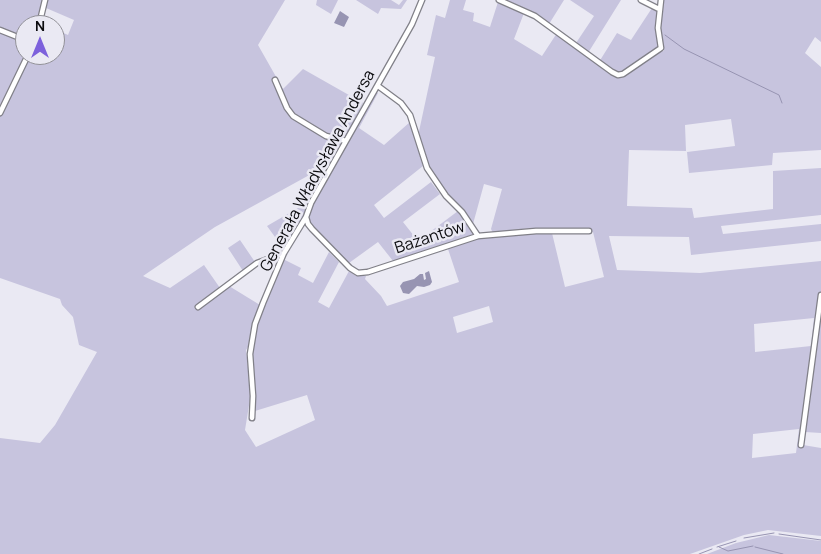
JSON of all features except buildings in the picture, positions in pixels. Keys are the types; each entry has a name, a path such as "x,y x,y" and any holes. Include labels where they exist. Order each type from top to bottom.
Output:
{"street":[{"path":"41,15 45,0"},
{"name":"Generała Władysława Andersa","path":"252,418 253,396 250,362 254,331 260,309 284,253 306,217 311,203 412,24 422,0"},
{"path":"499,0 535,16 616,75 623,74 661,48 658,28 661,0"},
{"path":"641,0 659,9"},
{"path":"0,30 15,36"},
{"path":"0,113 23,65"},
{"path":"275,80 287,108 293,116 326,136 346,141"},
{"path":"378,86 402,103 410,115 427,168 446,196 462,212 478,236"},
{"name":"Bażantów","path":"306,217 312,229 350,268 358,273 368,272 478,236 536,231 589,230"},
{"path":"198,307 257,264 284,253"},
{"path":"801,445 821,295"}],"shaded area":[{"path":"0,0 285,0 258,45 283,89 303,69 363,103 333,162 215,227 143,276 170,288 204,265 220,288 198,305 229,286 260,305 250,344 246,350 251,393 245,430 256,447 315,420 307,395 255,411 251,356 253,341 259,318 283,259 301,268 298,275 313,283 329,252 339,262 318,302 329,308 349,271 356,276 366,276 365,279 381,296 387,306 459,282 448,249 449,247 494,235 491,229 502,189 484,184 473,224 436,179 425,159 418,136 435,57 427,55 436,15 445,18 450,0 466,0 463,10 474,13 473,21 490,27 498,2 524,13 514,39 542,56 557,33 616,76 658,52 664,51 659,28 662,0 821,0 821,42 815,37 805,53 821,67 821,150 773,153 772,165 689,173 687,152 735,146 731,119 685,125 686,151 629,150 627,206 692,208 694,218 773,209 773,171 821,168 821,215 721,226 723,234 821,224 821,241 691,255 689,237 609,236 617,270 700,273 821,261 821,433 805,432 803,445 821,448 821,536 768,530 744,535 690,554 0,554 0,438 40,443 55,425 97,352 79,345 73,317 62,305 60,299 0,278","holes":["593,232 604,277 565,287 552,233","489,306 493,322 457,333 453,317","814,318 811,346 755,352 754,324","799,429 796,453 752,458 753,434"]},
{"path":"317,0 338,0 331,14 316,5"},
{"path":"356,0 391,0 399,5 403,0 407,0 401,9 381,8 378,14"},
{"path":"507,0 564,0 549,24"},
{"path":"570,0 621,0 588,53 576,43 594,16"},
{"path":"652,8 657,11 656,32 659,45 656,50 622,73 615,73 599,62 617,33 631,40"},
{"path":"340,11 349,17 344,27 334,23"},
{"path":"376,93 378,93 359,128 384,145 410,122 423,166 374,205 384,218 431,182 440,194 403,222 418,241 458,211 473,234 469,237 393,261 378,242 349,263 313,228 308,217 310,209"},
{"path":"310,201 305,216 283,248 267,226"},
{"path":"240,240 255,262 243,271 228,248"},
{"path":"429,271 432,282 430,285 424,287 417,286 409,294 403,293 400,286 403,282 414,279 420,274 423,274 424,280 426,279 425,273"},
{"path":"769,535 821,541 821,554 707,554 736,543"}],"waterway":[{"path":"665,35 684,49 779,95 782,103"},
{"path":"744,538 774,533"},
{"path":"779,534 821,540"},
{"path":"717,547 736,541"},
{"path":"719,547 728,551 753,546"},
{"path":"755,547 783,554"},
{"path":"699,554 712,549"}]}
